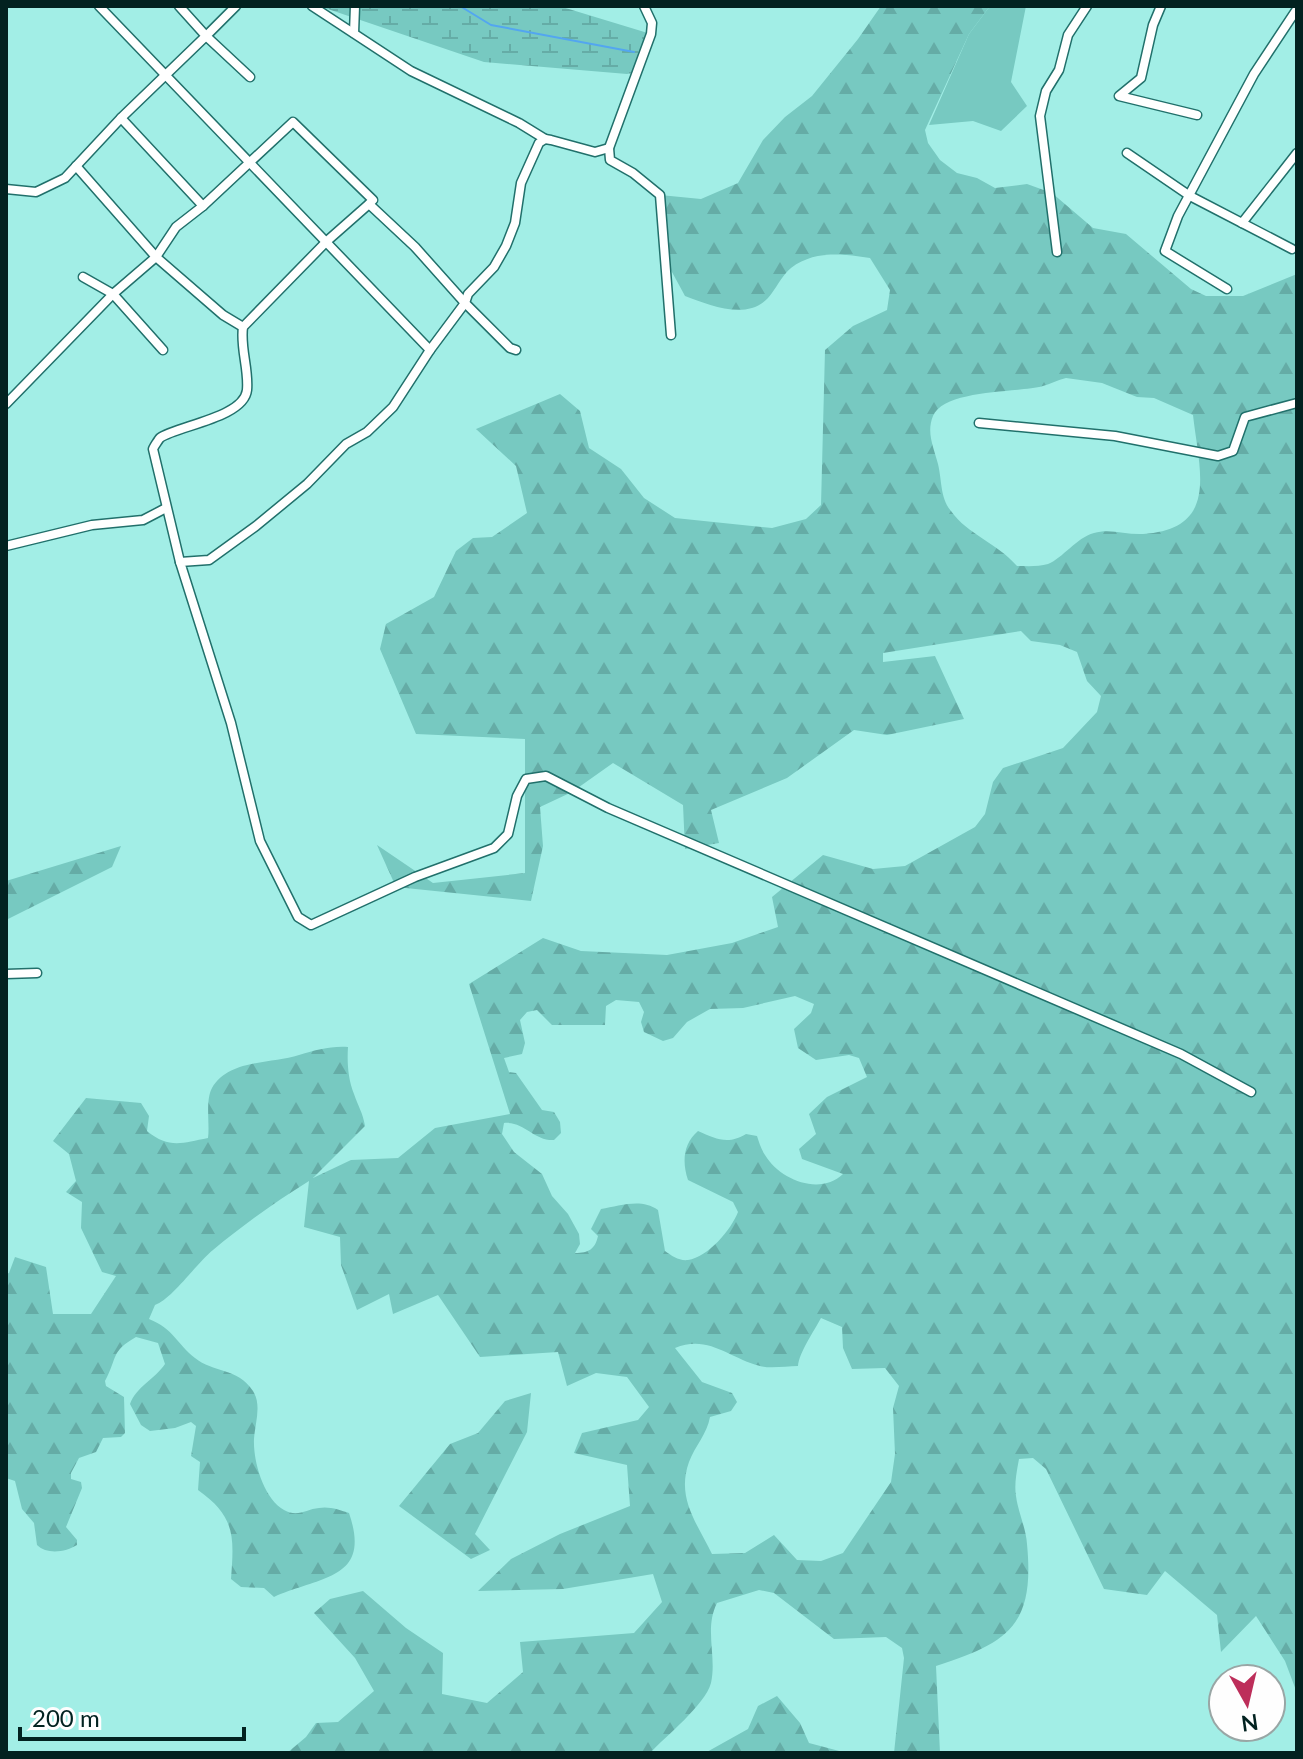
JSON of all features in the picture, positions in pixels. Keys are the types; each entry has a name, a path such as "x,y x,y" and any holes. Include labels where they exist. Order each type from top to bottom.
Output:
{"street":[{"path":"99,6 430,350"},
{"path":"179,6 250,77"},
{"path":"6,189 36,192 65,178 121,118 236,6"},
{"path":"312,6 411,71 519,123 545,139 595,152 609,148"},
{"path":"354,33 355,6"},
{"path":"644,6 652,23 651,34 609,148 610,160 633,173 660,195 671,335"},
{"path":"1057,252 1040,116 1046,91 1059,70 1068,35 1087,6"},
{"path":"1161,6 1153,25 1141,78 1119,96 1197,115"},
{"path":"1227,289 1165,251 1178,216 1254,74 1297,9"},
{"path":"121,118 203,206"},
{"path":"6,404 113,294 156,257 176,227 203,206 293,122 373,200 327,241 243,327 247,391 244,399 201,424 159,438 153,449 180,562 231,723 260,841 298,917 311,925 415,877 494,848 508,834 517,796 526,779 546,776 608,808 1181,1054 1251,1092"},
{"path":"180,562 209,560 256,526 307,484 346,444 367,432 393,407 465,303 468,294 494,267 506,246 515,223 521,183 539,143 545,139"},
{"path":"1127,153 1190,196 1292,249"},
{"path":"1242,223 1297,153"},
{"path":"76,166 156,257 223,315 243,327"},
{"path":"369,204 415,247 445,283 510,348 516,350"},
{"path":"83,277 113,294 163,350"},
{"path":"979,423 1115,436 1218,456 1233,451 1245,417 1297,403"},
{"path":"6,546 92,525 143,520 166,508"},
{"path":"6,974 37,973"}],"green space":[{"path":"319,6 559,6 651,34 638,72 627,74 484,62"},
{"path":"881,6 990,6 969,34 925,130 928,143 940,160 957,173 977,178 995,188 1027,184 1052,193 1093,228 1126,234 1191,289 1206,296 1243,296 1297,274 1297,1693 1287,1663 1256,1616 1221,1652 1217,1615 1165,1571 1147,1595 1104,1589 1046,1469 1033,1458 1019,1459 1015,1491 1026,1538 1028,1572 1021,1613 999,1639 961,1658 936,1666 940,1753 894,1753 904,1658 902,1648 886,1637 834,1639 774,1593 759,1590 717,1603 711,1623 712,1673 707,1692 650,1753 287,1753 306,1737 316,1723 338,1722 374,1691 355,1658 314,1613 330,1599 363,1591 406,1628 443,1653 442,1694 487,1703 523,1672 520,1642 634,1633 662,1602 653,1574 563,1589 478,1591 511,1559 560,1534 630,1506 627,1465 574,1453 582,1433 638,1420 649,1407 627,1377 596,1373 567,1386 558,1352 480,1357 438,1295 393,1314 389,1294 357,1310 341,1265 340,1237 304,1227 309,1181 213,1250 169,1296 155,1305 149,1319 170,1332 202,1363 247,1383 256,1396 255,1458 265,1489 277,1505 289,1512 327,1508 349,1513 354,1551 348,1563 324,1579 274,1597 264,1588 241,1587 231,1579 230,1529 220,1509 198,1490 200,1462 191,1456 196,1426 191,1422 175,1428 150,1431 141,1425 130,1404 165,1364 158,1343 136,1337 118,1351 105,1381 106,1386 124,1397 125,1433 121,1437 103,1438 96,1452 79,1458 71,1473 71,1479 81,1482 82,1488 66,1527 77,1540 77,1545 57,1551 41,1548 37,1545 34,1523 22,1509 15,1481 6,1478 6,1274 15,1257 46,1267 53,1314 91,1314 116,1276 102,1272 81,1228 82,1202 66,1192 76,1181 69,1154 53,1141 86,1098 141,1103 149,1116 147,1131 169,1142 191,1142 208,1138 210,1093 219,1079 229,1072 251,1064 348,1047 350,1083 365,1126 313,1178 351,1160 398,1158 435,1128 510,1114 469,984 543,938 581,951 667,955 732,943 778,927 772,897 823,855 873,869 905,866 975,827 985,814 993,782 1003,768 1063,748 1097,712 1101,696 1087,681 1077,652 1060,645 1031,641 1021,631 883,653 883,662 935,656 964,719 887,735 854,730 787,778 711,810 719,843 685,849 683,805 613,763 572,792 540,807 543,846 531,901 396,887 377,845 433,883 525,873 525,739 416,734 380,649 386,624 434,597 456,551 473,538 492,537 527,513 516,466 476,429 560,394 580,411 589,448 621,469 644,498 675,518 772,528 806,519 821,505 825,350 853,326 887,310 890,290 870,258 829,255 810,258 791,268 768,298 750,309 728,309 685,296 666,261 660,195 701,199 738,183 763,140 785,117 812,96","holes":["1066,378 1102,383 1137,397 1154,398 1193,415 1200,476 1194,509 1184,521 1168,530 1143,534 1094,533 1048,564 1017,566 966,526 947,506 931,440 933,416 940,407 966,396 1032,388","795,996 814,1004 811,1013 794,1029 798,1048 816,1060 849,1055 859,1058 867,1077 827,1097 809,1114 816,1134 799,1149 802,1159 843,1174 823,1184 801,1182 780,1172 772,1164 757,1136 746,1134 722,1140 698,1131 689,1142 685,1154 688,1180 733,1202 738,1212 718,1242 696,1258 676,1258 665,1251 658,1210 645,1204 630,1204 601,1209 591,1229 598,1236 595,1244 588,1251 575,1253 580,1244 579,1234 568,1214 552,1196 542,1174 514,1152 502,1134 504,1123 517,1125 547,1139 554,1140 561,1133 560,1122 554,1112 542,1110 516,1073 509,1072 504,1058 522,1054 525,1043 520,1020 527,1012 537,1010 552,1025 605,1025 606,1006 616,1000 639,1002 644,1012 641,1022 644,1032 663,1041 673,1038 687,1022 710,1009 743,1008","821,1318 842,1327 843,1348 852,1369 885,1368 899,1386 893,1408 895,1454 891,1482 843,1553 821,1561 797,1560 774,1535 745,1553 712,1554 690,1510 686,1475 710,1417 731,1411 737,1402 732,1393 702,1382 675,1348 687,1344 708,1345 760,1366 798,1366"]},
{"path":"990,6 1026,6 1011,82 1027,106 1001,131 973,121 929,125 969,34"},
{"path":"121,846 112,867 6,920 6,881"},
{"path":"531,1393 527,1432 475,1534 490,1550 471,1559 399,1506 450,1444 478,1433 505,1401"},
{"path":"777,1696 800,1723 809,1743 843,1752 880,1753 705,1753 748,1729 758,1706"}],"waterway":[{"path":"460,6 491,25 634,52"}]}
